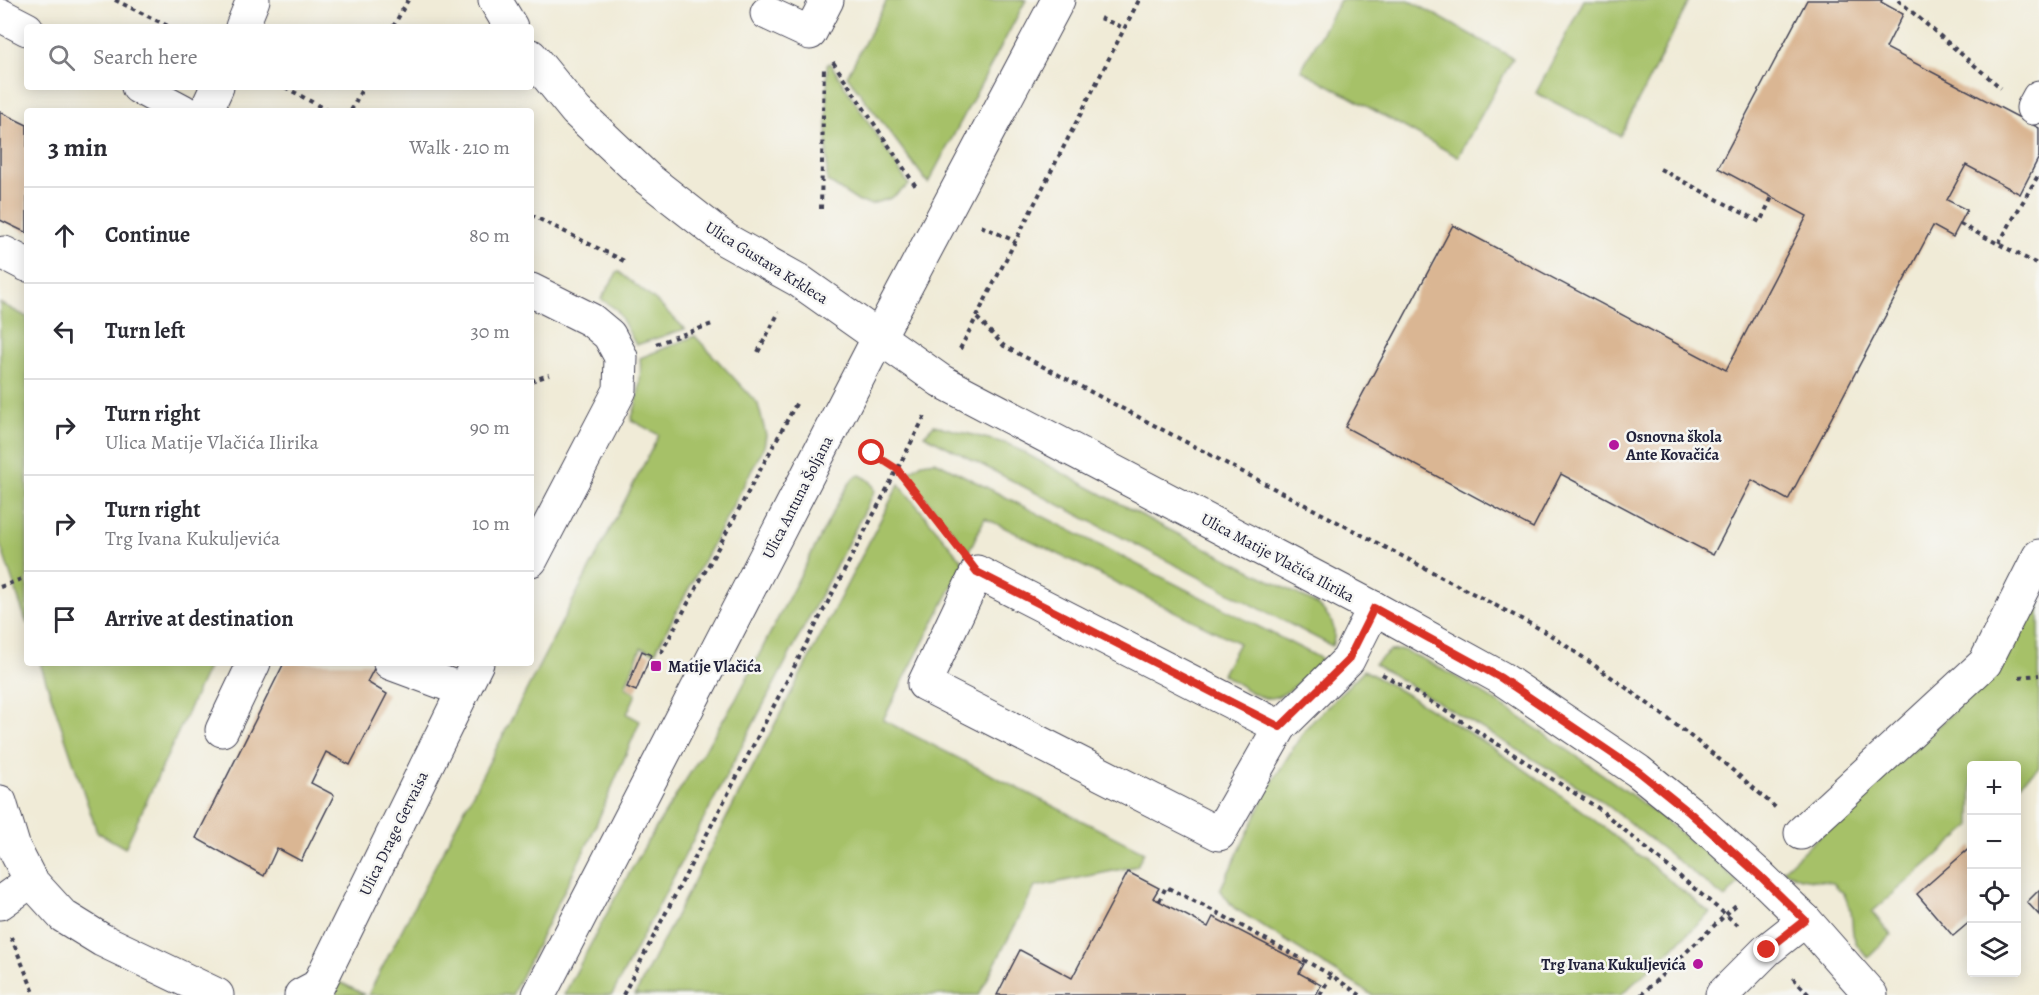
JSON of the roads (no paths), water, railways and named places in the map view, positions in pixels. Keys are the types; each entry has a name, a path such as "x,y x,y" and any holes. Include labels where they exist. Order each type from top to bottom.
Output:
{"street":[{"path":"243,24 253,0"},
{"path":"495,0 509,24"},
{"path":"767,13 817,40 827,0"},
{"name":"Ulica Antuna Šoljana","path":"539,995 879,337 1058,0"},
{"path":"0,15 24,27"},
{"name":"Ulica Gustava Krkleca","path":"534,60 576,111 648,179 726,240 798,280 879,337"},
{"path":"144,90 177,108"},
{"path":"207,108 216,90"},
{"path":"534,292 591,320 609,335 621,357 620,390 534,554"},
{"name":"Ulica Matije Vlačića Ilirika","path":"879,337 941,381 1374,608 1501,678 1638,771 1722,841 1805,920 1871,995"},
{"path":"1802,833 1985,663 2039,556"},
{"path":"1280,727 977,572 924,684 1219,834 1280,727 1348,660 1374,608"},
{"path":"222,730 253,666"},
{"path":"407,666 470,677"},
{"name":"Ulica Drage Gervaisa","path":"301,995 318,986 470,677"},
{"path":"0,802 14,848 31,881 63,916 102,939 217,995"},
{"path":"5,918 31,881"},
{"path":"1722,995 1767,950 1805,920"}],"place":[{"name":"Osnovna škola Ante Kovačića","path":"1614,445"},
{"name":"Matije Vlačića","path":"656,666"},
{"name":"Trg Ivana Kukuljevića","path":"1698,964"}]}
